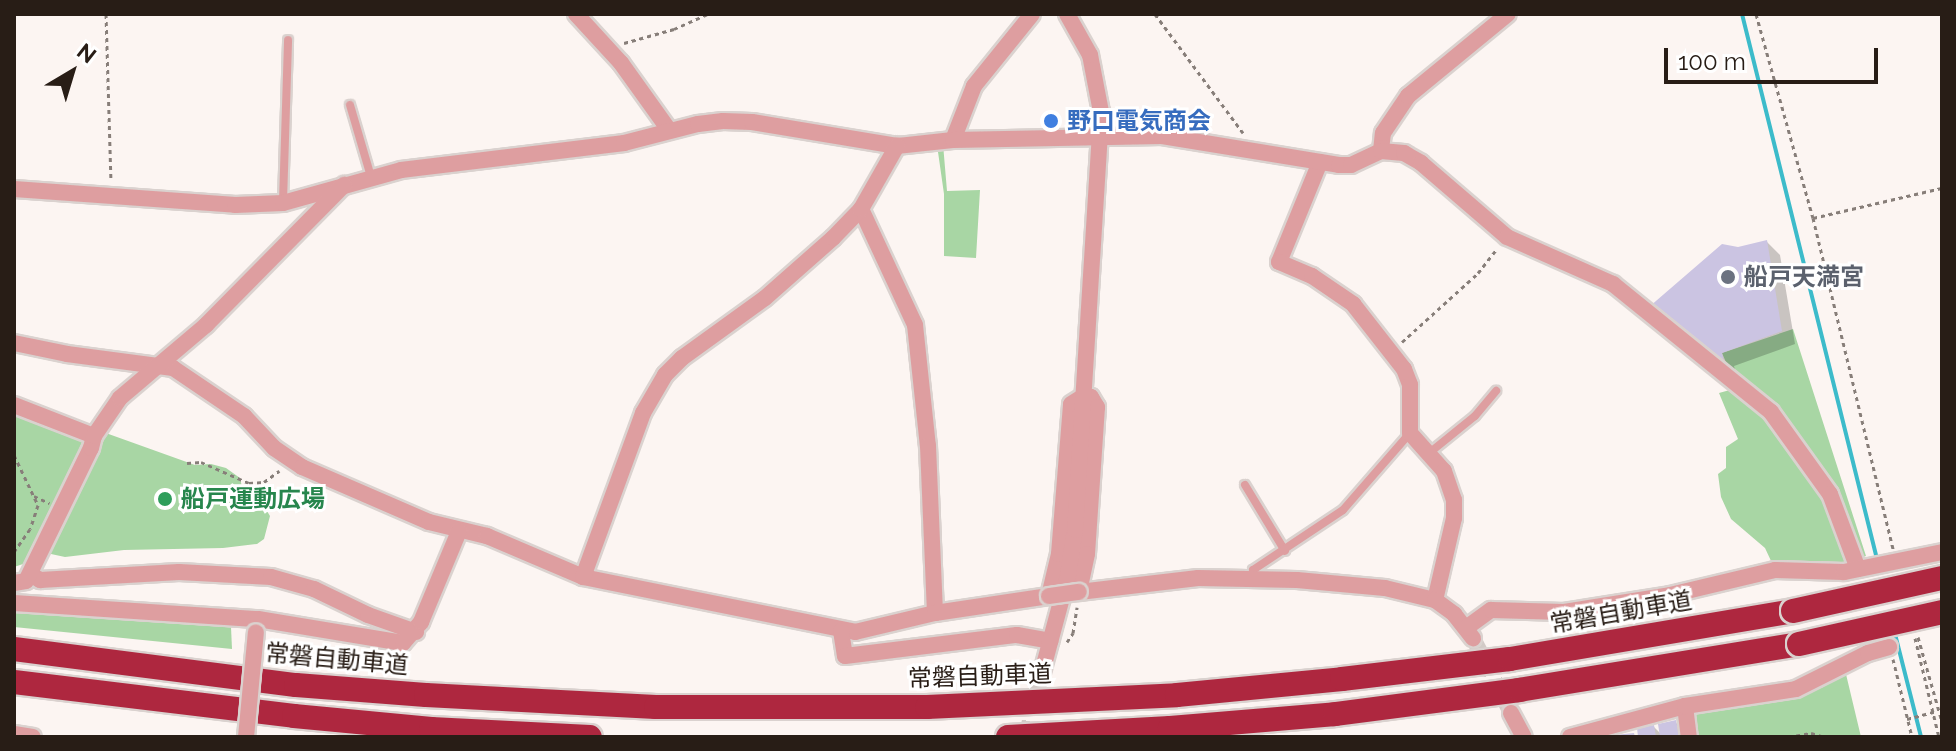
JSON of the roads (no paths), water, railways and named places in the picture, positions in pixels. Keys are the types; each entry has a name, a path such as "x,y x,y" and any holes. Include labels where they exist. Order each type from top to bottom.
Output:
{"highway":[{"name":"常磐自動車道","path":"14,649 296,685 440,696 671,707 927,707 1162,696 1510,659 1793,611 1942,578"},
{"path":"1008,737 1335,714 1519,690 1799,644 1942,612"},
{"path":"14,682 294,716 431,729 590,737"}],"street":[{"path":"576,14 608,48 664,118 669,130"},
{"path":"953,140 974,86 1032,14"},
{"path":"1041,676 1072,556 1099,136 1097,79 1090,55 1067,14"},
{"path":"1381,151 1383,133 1408,96 1508,14"},
{"path":"14,189 235,205 283,203 371,177 430,165 624,143 669,130 723,121 752,122 897,146 953,140 1162,136 1351,165 1381,151 1404,153 1421,163 1507,237 1613,284 1771,412 1818,472 1866,568"},
{"path":"583,577 633,437 665,375 682,358 765,298 861,209 897,146"},
{"path":"1320,162 1279,262 1333,287 1353,304 1392,352 1410,385 1410,433 1444,471 1454,500 1454,518 1435,600"},
{"path":"14,583 26,581 94,436 120,398 206,325 345,184"},
{"path":"861,209 915,325 929,457 935,613"},
{"path":"14,343 67,354 173,368 231,406 288,459 429,522 498,540 583,577 841,631 855,632 935,613 1079,592 1198,578 1253,578 1411,592 1435,600 1470,633 1491,610 1564,612 1670,595 1775,570 1824,574 1942,552"},
{"path":"1049,596 1059,554 1071,404 1084,396 1091,397 1097,407 1087,554 1079,592"},
{"path":"14,405 94,436"},
{"path":"14,603 403,643 416,632 459,531"},
{"path":"30,574 40,580 179,572 271,577 314,589 368,615 416,632"},
{"path":"246,737 257,626"},
{"path":"841,631 845,656 1017,635 1050,641"},
{"path":"1570,737 1685,706 1796,689 1868,653 1889,647"},
{"path":"1685,706 1689,737"},
{"path":"1511,713 1524,737"},
{"path":"14,734 33,737"}],"lane":[{"path":"283,203 288,40"},
{"path":"350,105 371,177"},
{"path":"1427,455 1475,416 1496,391"},
{"path":"1253,578 1253,570 1285,551 1360,494 1410,433"},
{"path":"1245,485 1285,551"}],"waterway":[{"path":"1742,14 1877,559"},
{"path":"1894,630 1921,737"}],"tunnel":[{"path":"1473,638 1511,713"},
{"path":"1026,737 1041,676"}],"place":[{"name":"野口電気商会","path":"1051,121"},
{"name":"船戸天満宮","path":"1728,277"},
{"name":"船戸運動広場","path":"165,499"}]}
